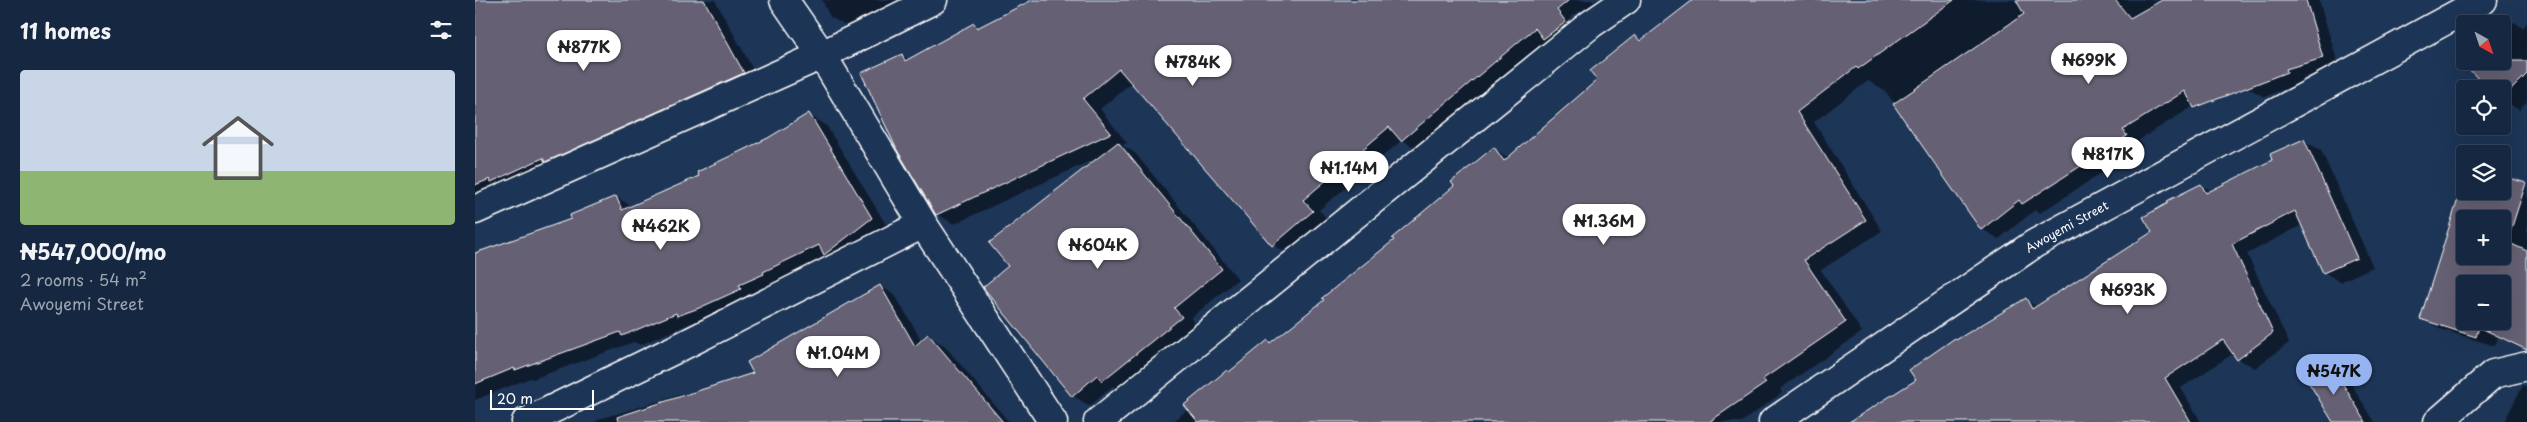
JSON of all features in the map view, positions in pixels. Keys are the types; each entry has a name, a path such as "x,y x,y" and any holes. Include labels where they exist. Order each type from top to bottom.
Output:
{"street":[{"path":"783,0 822,55 923,224 1053,422"},
{"path":"475,210 822,55 933,0"},
{"path":"1098,422 1591,24 1626,0"},
{"name":"Awoyemi Street","path":"1773,422 2034,244 2483,0"},
{"path":"526,422 923,224"},
{"path":"2438,422 2493,374 2527,366"}],"building":[{"path":"475,0 704,0 744,73 545,162 543,158 491,182 490,179 475,185"},
{"path":"1032,0 1569,0 1557,10 1566,22 1543,39 1535,28 1401,141 1389,127 1303,200 1313,211 1272,246 1119,69 1083,99 1111,133 936,215 897,150 861,73 902,54 905,61 974,23 977,28"},
{"path":"1693,0 1954,0 1858,69 1856,67 1797,112 1866,220 1804,260 1846,322 1763,379 1766,383 1709,422 1198,422 1184,405 1227,370 1229,372 1268,340 1270,343 1324,300 1322,298 1394,240 1392,238 1454,186 1451,182 1494,147 1504,161 1597,80 1590,71 1635,35 1640,41"},
{"path":"2016,0 2115,0 2130,18 2162,0 2306,0 2323,58 2286,69 2287,72 2194,108 2185,91 2123,130 2127,136 2022,204 2019,200 1981,230 1893,104 2024,14"},
{"path":"2511,61 2527,61 2527,74 2511,90 2511,80 2479,80 2470,70 2511,70"},
{"path":"809,113 872,218 824,255 819,245 739,285 741,289 699,308 677,316 676,313 622,336 620,332 515,370 514,368 475,384 475,253 571,219 570,215 616,196 622,210 699,176 697,172 768,138"},
{"path":"2304,139 2357,258 2323,273 2295,211 2232,244 2273,333 2237,360 2223,340 2165,378 2191,422 1849,422 1916,380 1909,370 1955,338 1956,340 2026,298 2032,309 2152,232 2143,217 2168,203 2167,201 2201,184 2206,193 2272,160 2270,154"},
{"path":"1118,142 1222,269 1174,308 1182,317 1102,381 1097,375 1072,397 983,287 1008,266 989,243"},
{"path":"2511,178 2526,183 2511,230 2511,210 2456,210 2456,265 2511,265 2511,244 2527,251 2527,350 2485,330 2511,330 2511,275 2456,275 2456,330 2478,330 2476,337 2420,319 2458,200 2511,200"},
{"path":"880,285 915,346 928,334 1003,422 618,422 617,417 753,373 747,362"},
{"path":"2330,363 2366,422 2333,422 2306,378"}]}
